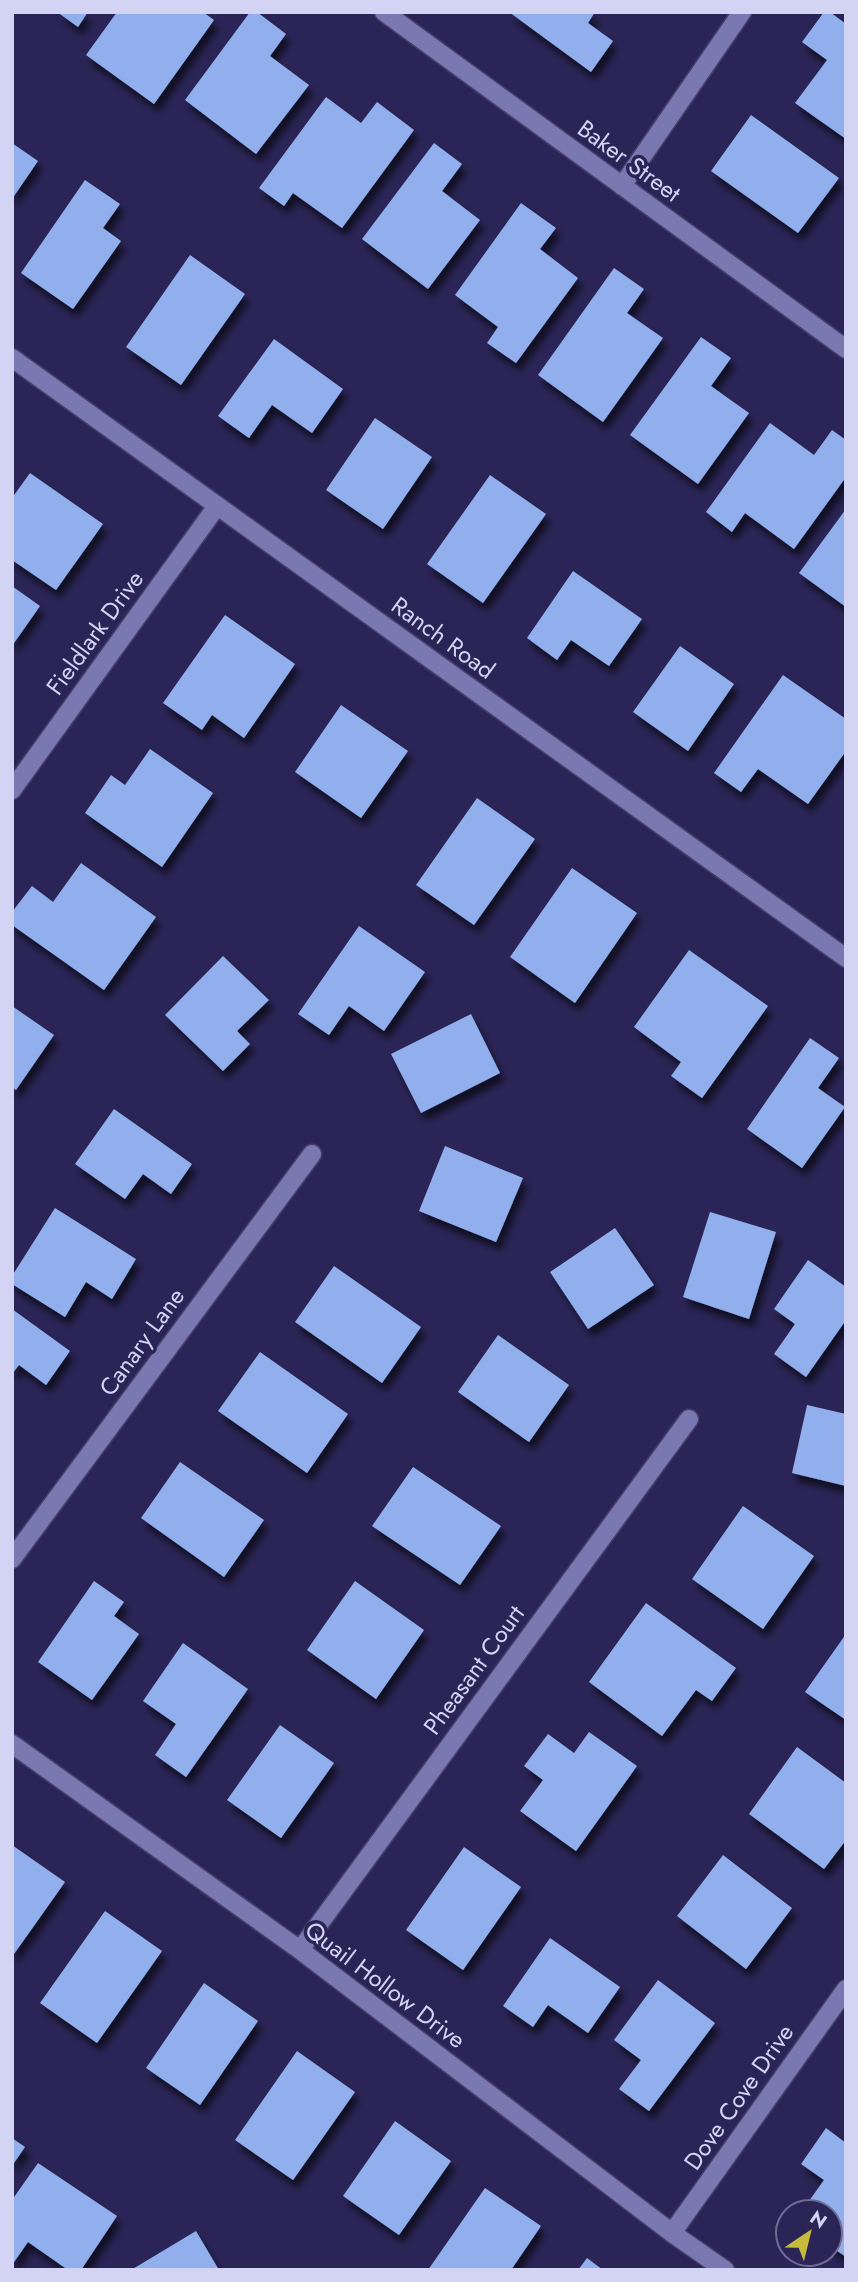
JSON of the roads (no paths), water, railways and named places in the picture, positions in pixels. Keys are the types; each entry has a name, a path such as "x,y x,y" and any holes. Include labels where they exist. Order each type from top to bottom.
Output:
{"street":[{"name":"Baker Street","path":"384,12 846,349"},
{"path":"622,186 742,12"},
{"name":"Ranch Road","path":"12,358 846,958"},
{"name":"Fieldlark Drive","path":"12,790 217,506"},
{"name":"Canary Lane","path":"12,1559 312,1154"},
{"name":"Pheasant Court","path":"299,1950 689,1419"},
{"name":"Quail Hollow Drive","path":"12,1744 299,1950 672,2233 725,2270"},
{"name":"Dove Cove Drive","path":"672,2233 846,1989"}]}
